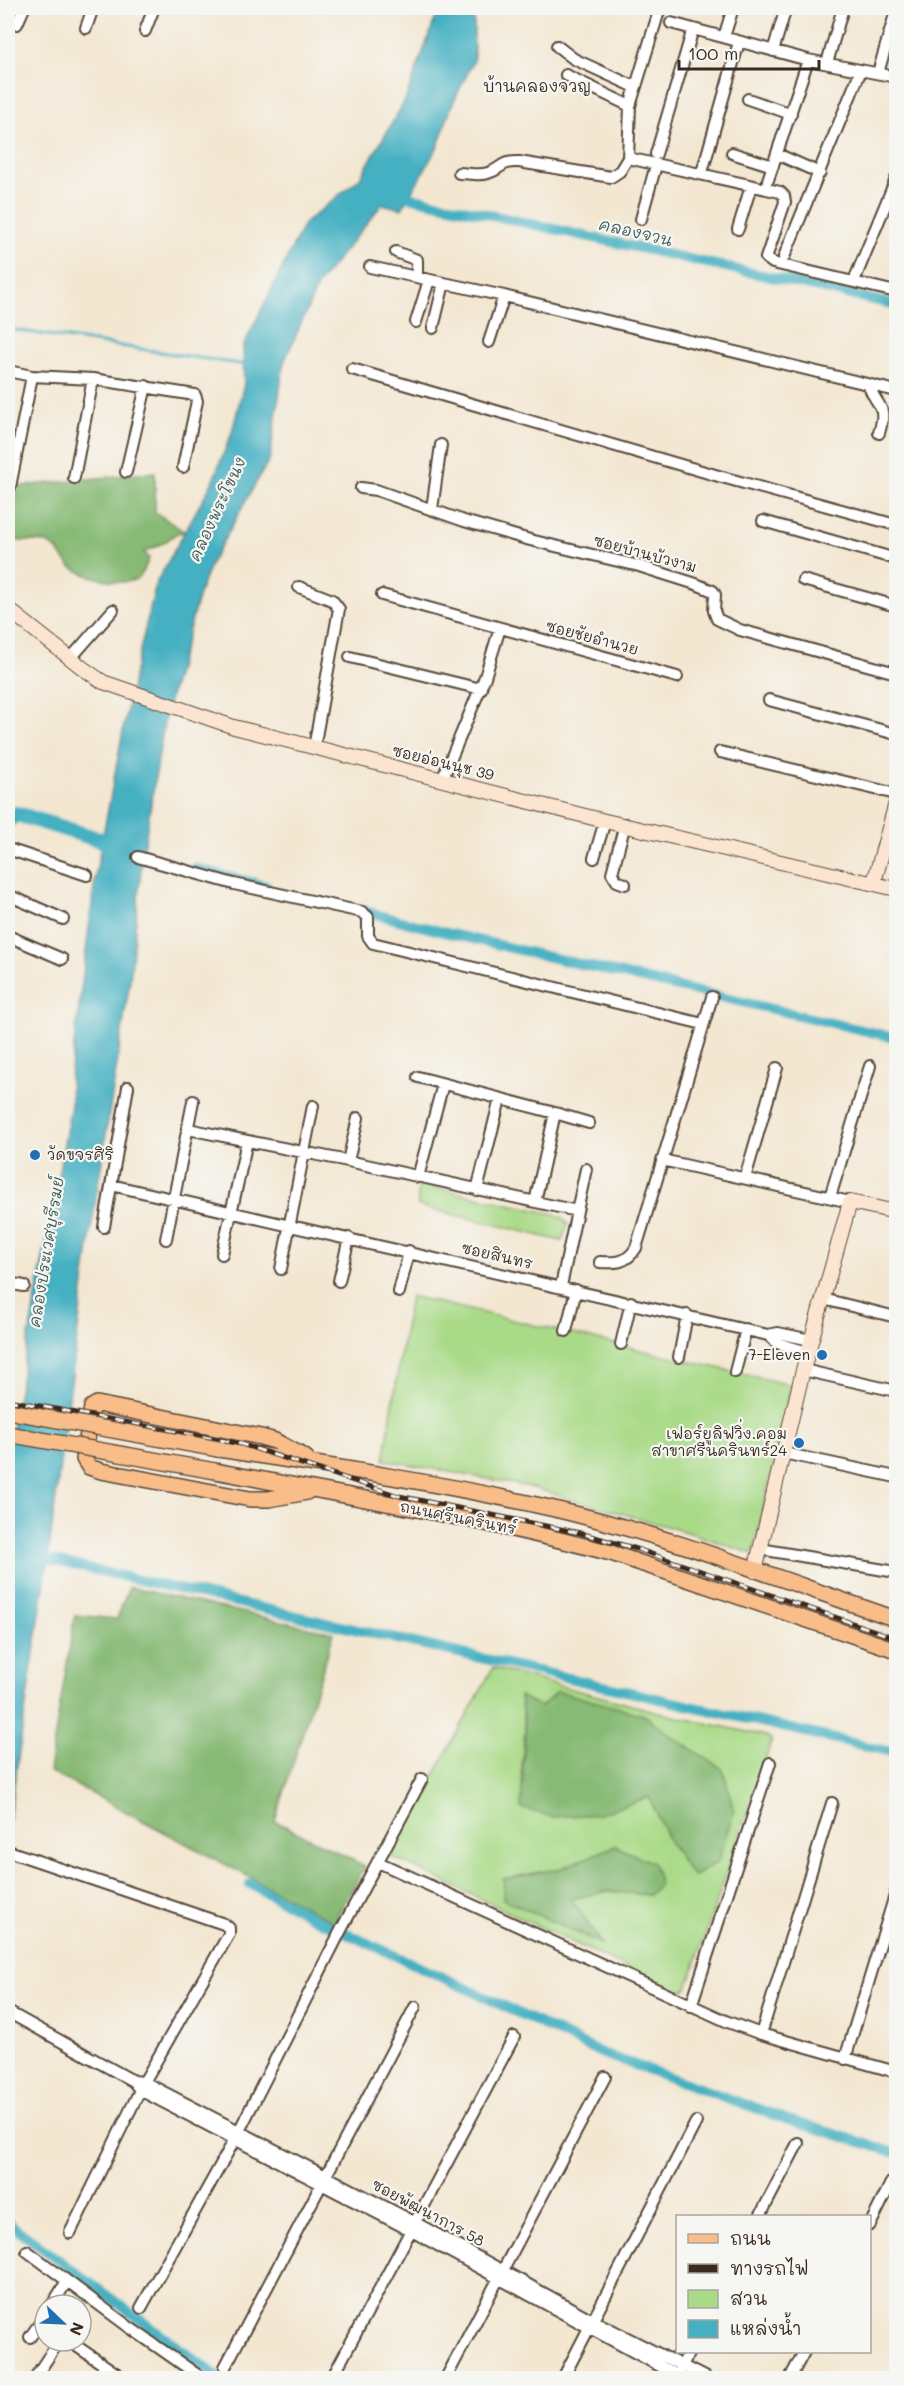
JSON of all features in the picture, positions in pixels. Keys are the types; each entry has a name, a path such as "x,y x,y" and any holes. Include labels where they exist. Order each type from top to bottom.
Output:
{"main road":[{"path":"313,1490 284,1497 250,1499 89,1467 84,1459 92,1407 97,1404 261,1437 275,1441 316,1464"},
{"name":"ถนนศรีนครินทร์","path":"8,1411 218,1449 316,1464 549,1508 608,1523 897,1619"},
{"name":"ถนนศรีนครินทร์","path":"8,1434 490,1522 611,1553 897,1650"}],"street":[{"path":"17,24 24,8"},
{"path":"86,28 93,8"},
{"path":"145,31 154,8"},
{"path":"459,173 484,174 492,172 506,162 519,162 611,177 620,171 628,158 630,106 660,8"},
{"path":"724,37 733,8"},
{"path":"773,51 786,8"},
{"path":"827,63 843,8"},
{"path":"878,73 897,11"},
{"path":"672,23 808,60 897,76"},
{"path":"641,219 693,29"},
{"path":"703,169 739,42"},
{"path":"557,46 574,59 635,87"},
{"path":"768,180 808,60"},
{"path":"784,257 861,70"},
{"path":"566,75 630,106"},
{"path":"748,99 790,114"},
{"path":"732,153 773,166"},
{"path":"777,154 820,173"},
{"path":"628,158 656,159 780,192 784,196 783,211 766,258 773,263 897,292"},
{"path":"856,276 897,179"},
{"path":"738,229 751,186"},
{"path":"396,252 417,260 417,277"},
{"path":"370,267 504,296 897,391"},
{"path":"416,322 429,279"},
{"path":"433,328 444,283"},
{"path":"489,342 504,296"},
{"path":"352,369 722,477 897,525"},
{"path":"8,371 32,376 93,379 191,393 197,398 183,467"},
{"path":"10,487 32,376"},
{"path":"74,478 93,379"},
{"path":"868,384 872,396 882,407 882,423 879,433"},
{"path":"126,472 146,386"},
{"path":"432,509 441,445"},
{"name":"ซอยบ้านบัวงาม","path":"361,488 376,490 464,521 530,540 639,566 696,584 713,591 716,616 724,624 897,673"},
{"path":"763,521 897,560"},
{"path":"803,580 897,606"},
{"path":"299,588 333,600 339,609 314,748"},
{"name":"ซอยชัยอำนวย","path":"382,595 676,677"},
{"name":"ซอยอ่อนนุช 39","path":"8,609 103,682 234,727 605,821 897,889"},
{"path":"71,658 113,610"},
{"path":"442,780 481,689 500,628"},
{"path":"350,657 481,689"},
{"path":"769,700 897,734"},
{"path":"720,752 897,794"},
{"path":"874,882 897,803"},
{"path":"594,858 605,821"},
{"path":"625,824 612,873 617,881 625,884"},
{"path":"8,849 87,875"},
{"path":"138,857 234,884 362,912 368,917 368,936 373,942 703,1024"},
{"path":"8,896 63,919"},
{"path":"8,936 62,959"},
{"path":"600,1262 615,1263 631,1257 636,1248 712,996"},
{"path":"830,1197 870,1066"},
{"path":"745,1178 777,1068"},
{"path":"418,1077 589,1123"},
{"path":"418,1177 443,1084"},
{"path":"104,1227 128,1087"},
{"path":"477,1190 500,1099"},
{"path":"166,1239 193,1101"},
{"path":"281,1269 313,1106"},
{"path":"535,1202 555,1113"},
{"path":"348,1161 358,1118"},
{"path":"188,1129 578,1211"},
{"path":"222,1254 247,1141"},
{"path":"662,1160 897,1212"},
{"path":"561,1286 586,1169"},
{"name":"ซอยสินทร","path":"111,1185 687,1315 768,1335 777,1343 810,1346"},
{"path":"755,1571 803,1370 850,1202"},
{"path":"339,1281 349,1238"},
{"path":"399,1292 409,1251"},
{"path":"8,1283 24,1286"},
{"path":"566,1331 576,1290"},
{"path":"823,1299 897,1317"},
{"path":"621,1344 631,1302"},
{"path":"679,1357 687,1315"},
{"path":"735,1372 746,1329"},
{"path":"803,1370 897,1391"},
{"path":"783,1453 897,1477"},
{"path":"760,1548 897,1572"},
{"path":"691,2006 770,1763"},
{"path":"141,2308 237,2135 341,1929 422,1779"},
{"path":"761,2034 832,1803"},
{"path":"9,1851 224,1924 229,1934 139,2084 70,2233"},
{"path":"378,1862 691,2006 761,2034 897,2072"},
{"path":"845,2059 897,1892"},
{"path":"225,2367 415,2007"},
{"name":"ซอยพัฒนาการ 58","path":"8,2012 139,2084 412,2226 592,2325 678,2378"},
{"path":"332,2379 514,2037"},
{"path":"446,2379 605,2077"},
{"path":"563,2379 696,2122"},
{"path":"761,2215 798,2143"},
{"path":"871,2223 891,2183"},
{"path":"27,2251 202,2379"},
{"path":"60,2293 67,2281"},
{"name":"ซอยพัฒนาการ 58","path":"592,2325 682,2365 706,2379"},
{"path":"30,2337 33,2334"},
{"path":"36,2376 51,2353"},
{"path":"86,2353 123,2379"},
{"path":"678,2378 688,2353"},
{"path":"790,2379 803,2353"}],"green space":[{"path":"155,472 155,512 185,532 177,533 165,542 144,552 149,558 138,578 132,581 114,581 94,577 77,570 71,567 49,544 8,539 8,522 17,498 14,487"},
{"path":"418,1184 554,1214 563,1218 568,1224 562,1241 418,1206"},
{"path":"410,1296 791,1385 753,1554 690,1533 526,1486 384,1460"},
{"path":"129,1587 334,1633 275,1821 365,1866 334,1922 49,1771 75,1615 117,1619"},
{"path":"493,1668 673,1716 766,1736 772,1740 687,1988 679,1993 390,1856","holes":["520,1697 541,1707 644,1715 674,1738 693,1877 670,1843 649,1797 599,1814 552,1817 521,1774 525,1730","615,1846 649,1895 608,1891 570,1899 601,1943 504,1879 562,1868"]},
{"path":"557,1691 644,1715 674,1738 723,1769 734,1811 718,1862 693,1877 670,1843 649,1797 599,1814 552,1817 521,1808 525,1730 520,1696 541,1707"},
{"path":"615,1846 653,1863 660,1884 649,1895 608,1891 571,1899 602,1944 503,1899 504,1879 562,1868"}],"water":[{"path":"439,8 474,8 474,60 452,105 438,146 402,209 382,204 319,283 284,362 270,458 210,565 200,591 166,711 142,859 130,980 91,1231 45,1580 8,1825 8,1450 71,1105 70,1077 96,872 132,684 156,583 212,483 232,432 244,384 243,347 304,224 360,178 405,101"}],"waterway":[{"name":"คลองจวน","path":"396,194 896,305"},
{"path":"8,329 246,365"},
{"path":"8,820 17,814 117,845 118,839"},
{"path":"194,868 266,886"},
{"path":"360,910 447,933 896,1038"},
{"path":"34,1556 896,1753"},
{"path":"250,1884 324,1923 601,2053 789,2120 896,2153"},
{"path":"8,2223 220,2378"}],"railway":[{"path":"8,1400 241,1444 399,1496 580,1533 637,1549 896,1638"}],"place":[{"name":"วัดขจรศิริ","path":"35,1155"},
{"name":"7-Eleven","path":"822,1355"},
{"name":"เฟอร์ยูลิฟวิ่ง.คอม สาขาศรีนครินทร์24","path":"799,1443"}],"district":[{"name":"บ้านคลองจวญ","path":"537,86"}],"water label":[{"name":"คลองพระโขนง","path":"217,509"},
{"name":"คลองประเวศบุรีรมย์","path":"46,1252"}]}
